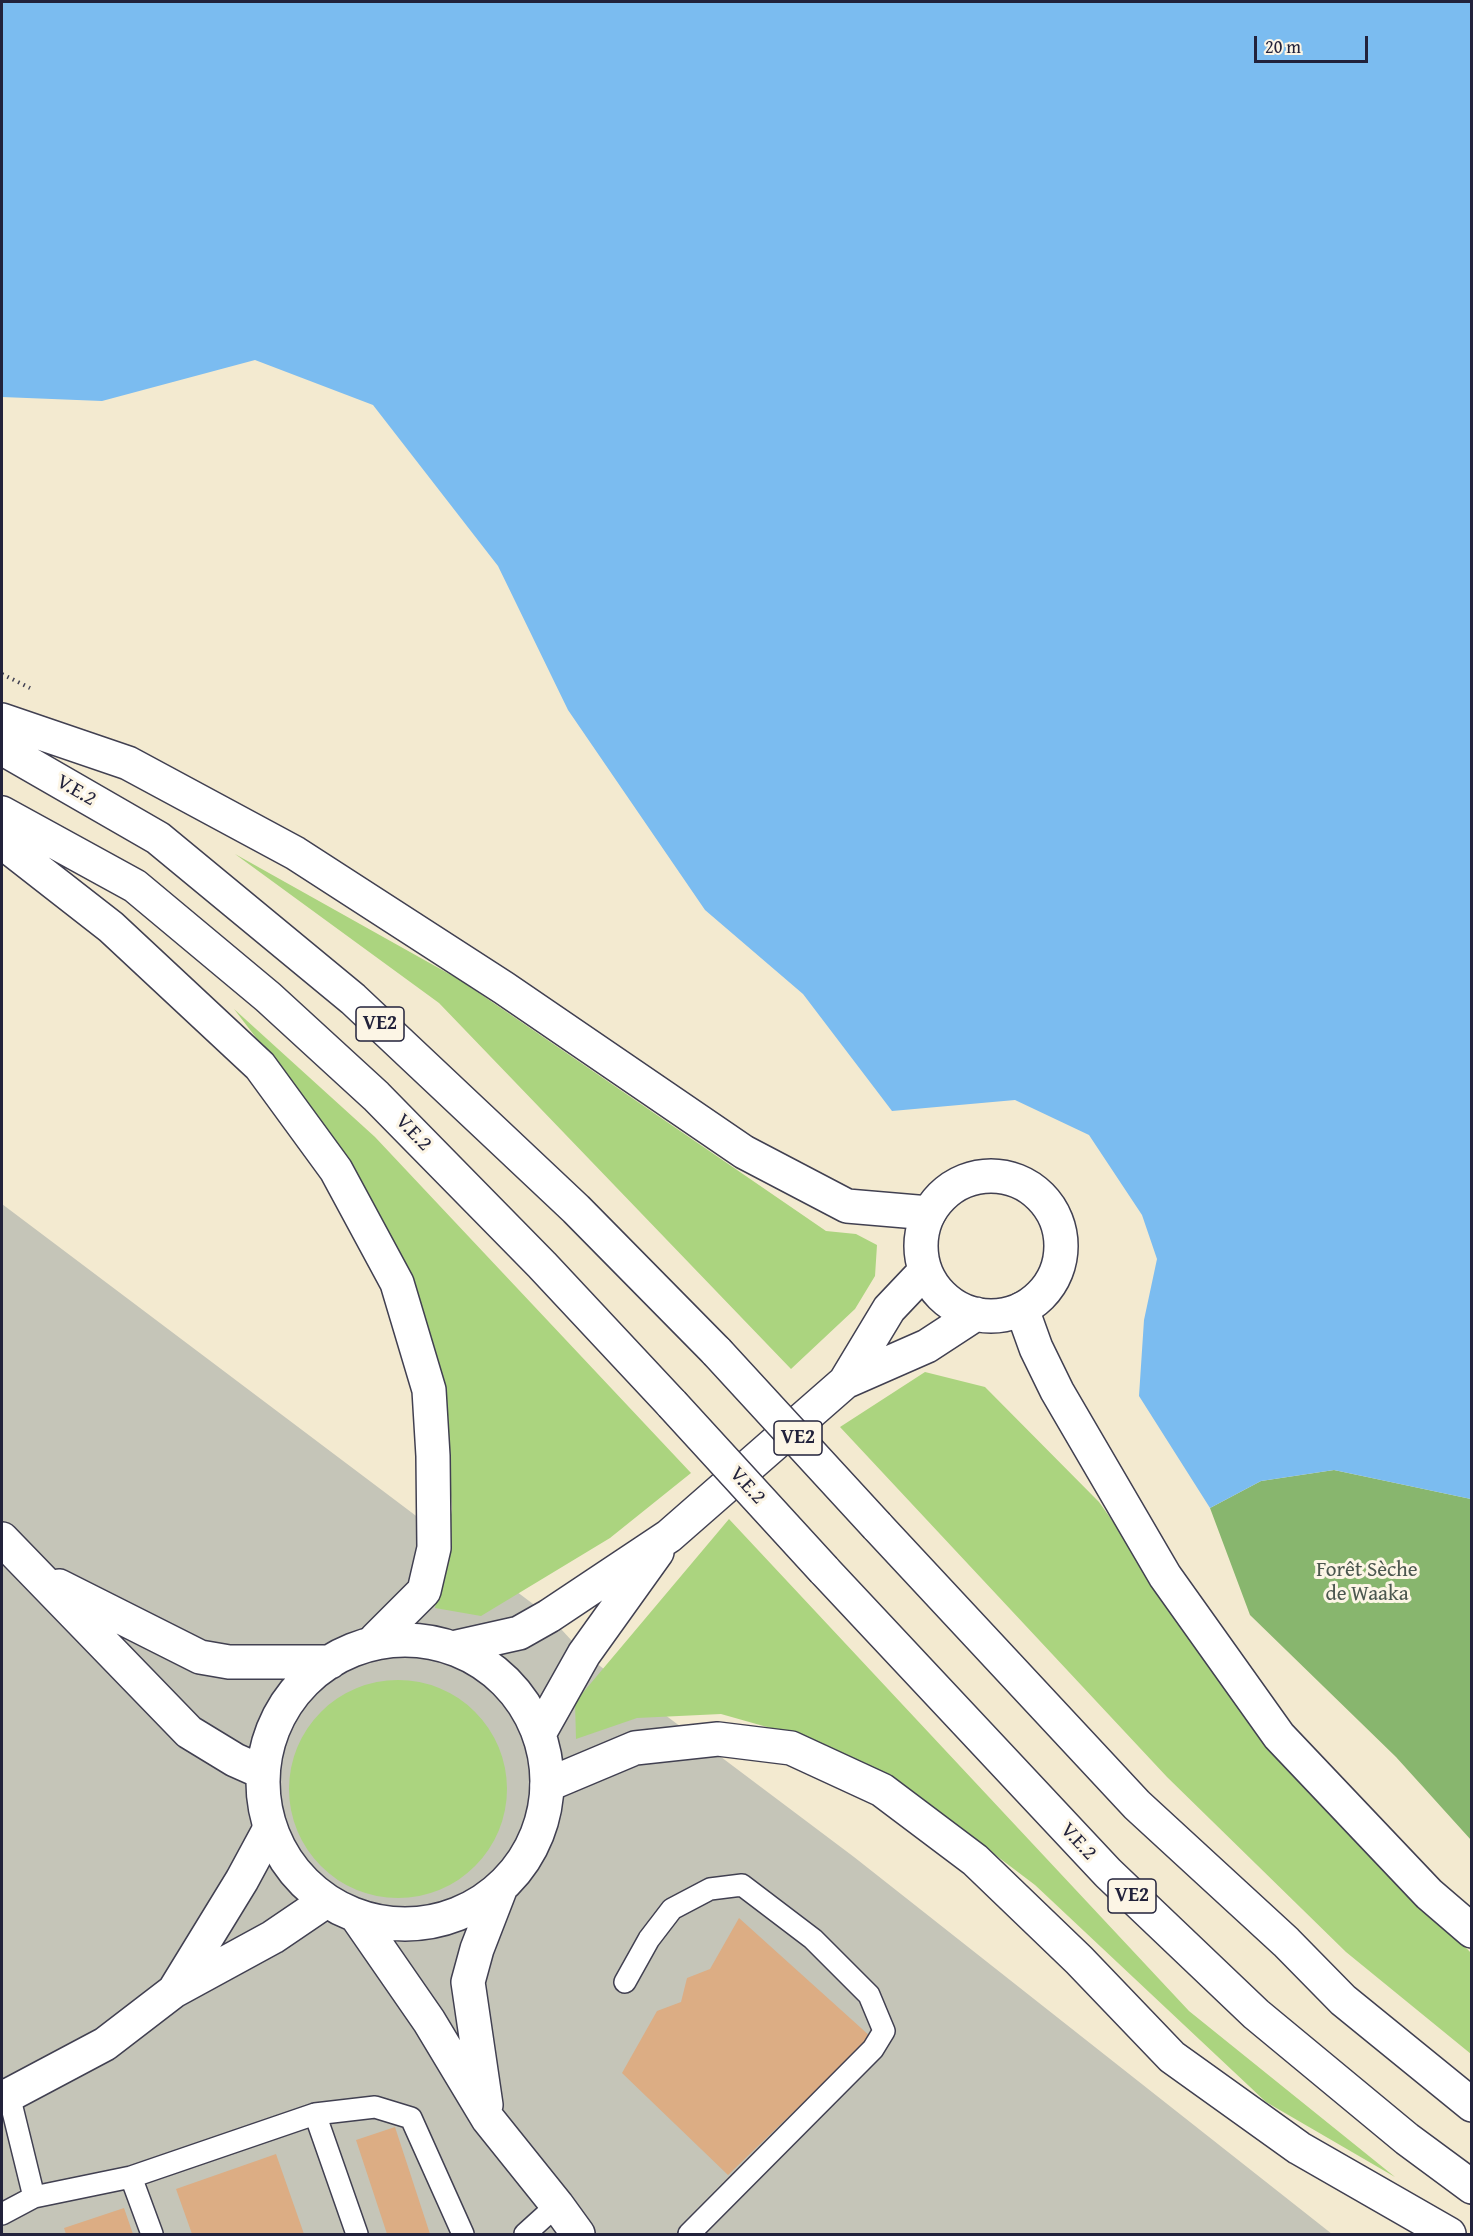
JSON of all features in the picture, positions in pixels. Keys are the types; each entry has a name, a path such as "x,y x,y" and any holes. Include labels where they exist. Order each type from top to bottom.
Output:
{"main road":[{"path":"2,720 128,763 295,853 504,988 744,1152 847,1206 929,1213"},
{"name":"V.E.2","path":"2,748 158,838 353,999 576,1209 717,1352 1137,1805 1286,1942 1343,2000 1472,2105"},
{"name":"V.E.2","path":"2,813 135,886 268,998 376,1096 542,1265 1108,1874 1256,2014 1407,2139 1472,2187"},
{"path":"2,842 111,927 260,1066 336,1170 397,1282 429,1390 434,1456 434,1548 424,1591 376,1639 330,1662 296,1691 273,1728 262,1772 264,1813 269,1830 300,1880 326,1902 357,1917 396,1924 434,1922 470,1909 501,1887 526,1857 542,1823 547,1785 546,1759 539,1734 525,1706 505,1681 481,1662 452,1648 430,1642 376,1639"},
{"path":"988,1176 1012,1179 1034,1190 1050,1207 1060,1228 1062,1252 1056,1275 1042,1295 1022,1309 999,1316 976,1314 952,1304 935,1288 925,1271 921,1252 922,1232 929,1213 944,1194 965,1181 988,1176"},
{"path":"845,1382 889,1309 925,1271"},
{"path":"1022,1309 1036,1348 1057,1391 1165,1576 1279,1736 1428,1894 1472,1931"},
{"path":"452,1648 519,1633 549,1616 669,1536 845,1382 927,1346 976,1314"},
{"path":"539,1734 584,1654 669,1536"},
{"path":"2,1539 189,1731 235,1760 262,1772"},
{"path":"33,1573 200,1658 229,1662 330,1662"},
{"path":"547,1785 635,1748 718,1739 791,1748 882,1790 975,1860 1079,1960 1172,2057 1299,2148 1449,2235"},
{"path":"174,1991 242,1880 269,1830"},
{"path":"488,2119 468,1982 477,1949 501,1887"},
{"path":"5,2095 105,2044 174,1991 273,1936 326,1902"},
{"path":"357,1917 429,2020 488,2119 578,2235"}],"lane":[{"path":"625,1982 650,1939 672,1910 710,1889 741,1885 813,1939 869,1995 884,2031 873,2049 689,2235"},
{"path":"5,2095 34,2197"},
{"path":"2,2214 34,2197 131,2177 315,2115 375,2107 411,2118 463,2235"},
{"path":"315,2115 357,2235"},
{"path":"131,2177 152,2235"},
{"path":"525,2235 557,2205"}],"shaded area":[{"path":"2,1204 549,1616 584,1654 854,1857 1332,2234 2,2234"}],"green space":[{"path":"235,854 460,980 826,1231 856,1234 877,1245 875,1276 855,1309 791,1369 439,1003"},
{"path":"234,1009 375,1137 691,1473 610,1538 481,1616 435,1608 452,1509 443,1384 401,1258 347,1156"},
{"path":"925,1372 985,1387 1099,1502 1270,1742 1471,1953 1471,2054 1346,1952 1167,1777 840,1427"},
{"name":"Forêt Sèche de Waaka","path":"1334,1470 1471,1499 1471,1840 1396,1757 1250,1615 1210,1508 1261,1481"},
{"path":"729,1519 1189,2011 1395,2177 1266,2102 1035,1885 911,1791 813,1740 721,1714 637,1718 576,1739 575,1702"},
{"path":"387,1680 409,1680 440,1688 459,1698 475,1712 489,1728 499,1747 507,1778 503,1821 499,1831 489,1850 475,1866 459,1880 430,1894 409,1898 387,1898 366,1894 337,1880 307,1850 293,1821 289,1800 289,1778 293,1757 307,1728 337,1698 366,1684"}],"water":[{"path":"2,2 1471,2 1471,1499 1334,1470 1261,1481 1210,1508 1139,1396 1144,1320 1157,1259 1142,1215 1089,1135 1015,1100 892,1111 803,994 705,910 568,710 498,566 373,405 255,360 102,401 2,397"}],"building":[{"path":"739,1918 871,2037 728,2175 622,2073 657,2011 681,2002 687,1978 710,1969"},
{"path":"395,2127 430,2234 387,2234 356,2140"},
{"path":"276,2154 304,2234 192,2234 176,2189"},
{"path":"124,2208 133,2234 66,2234 64,2228"}]}
